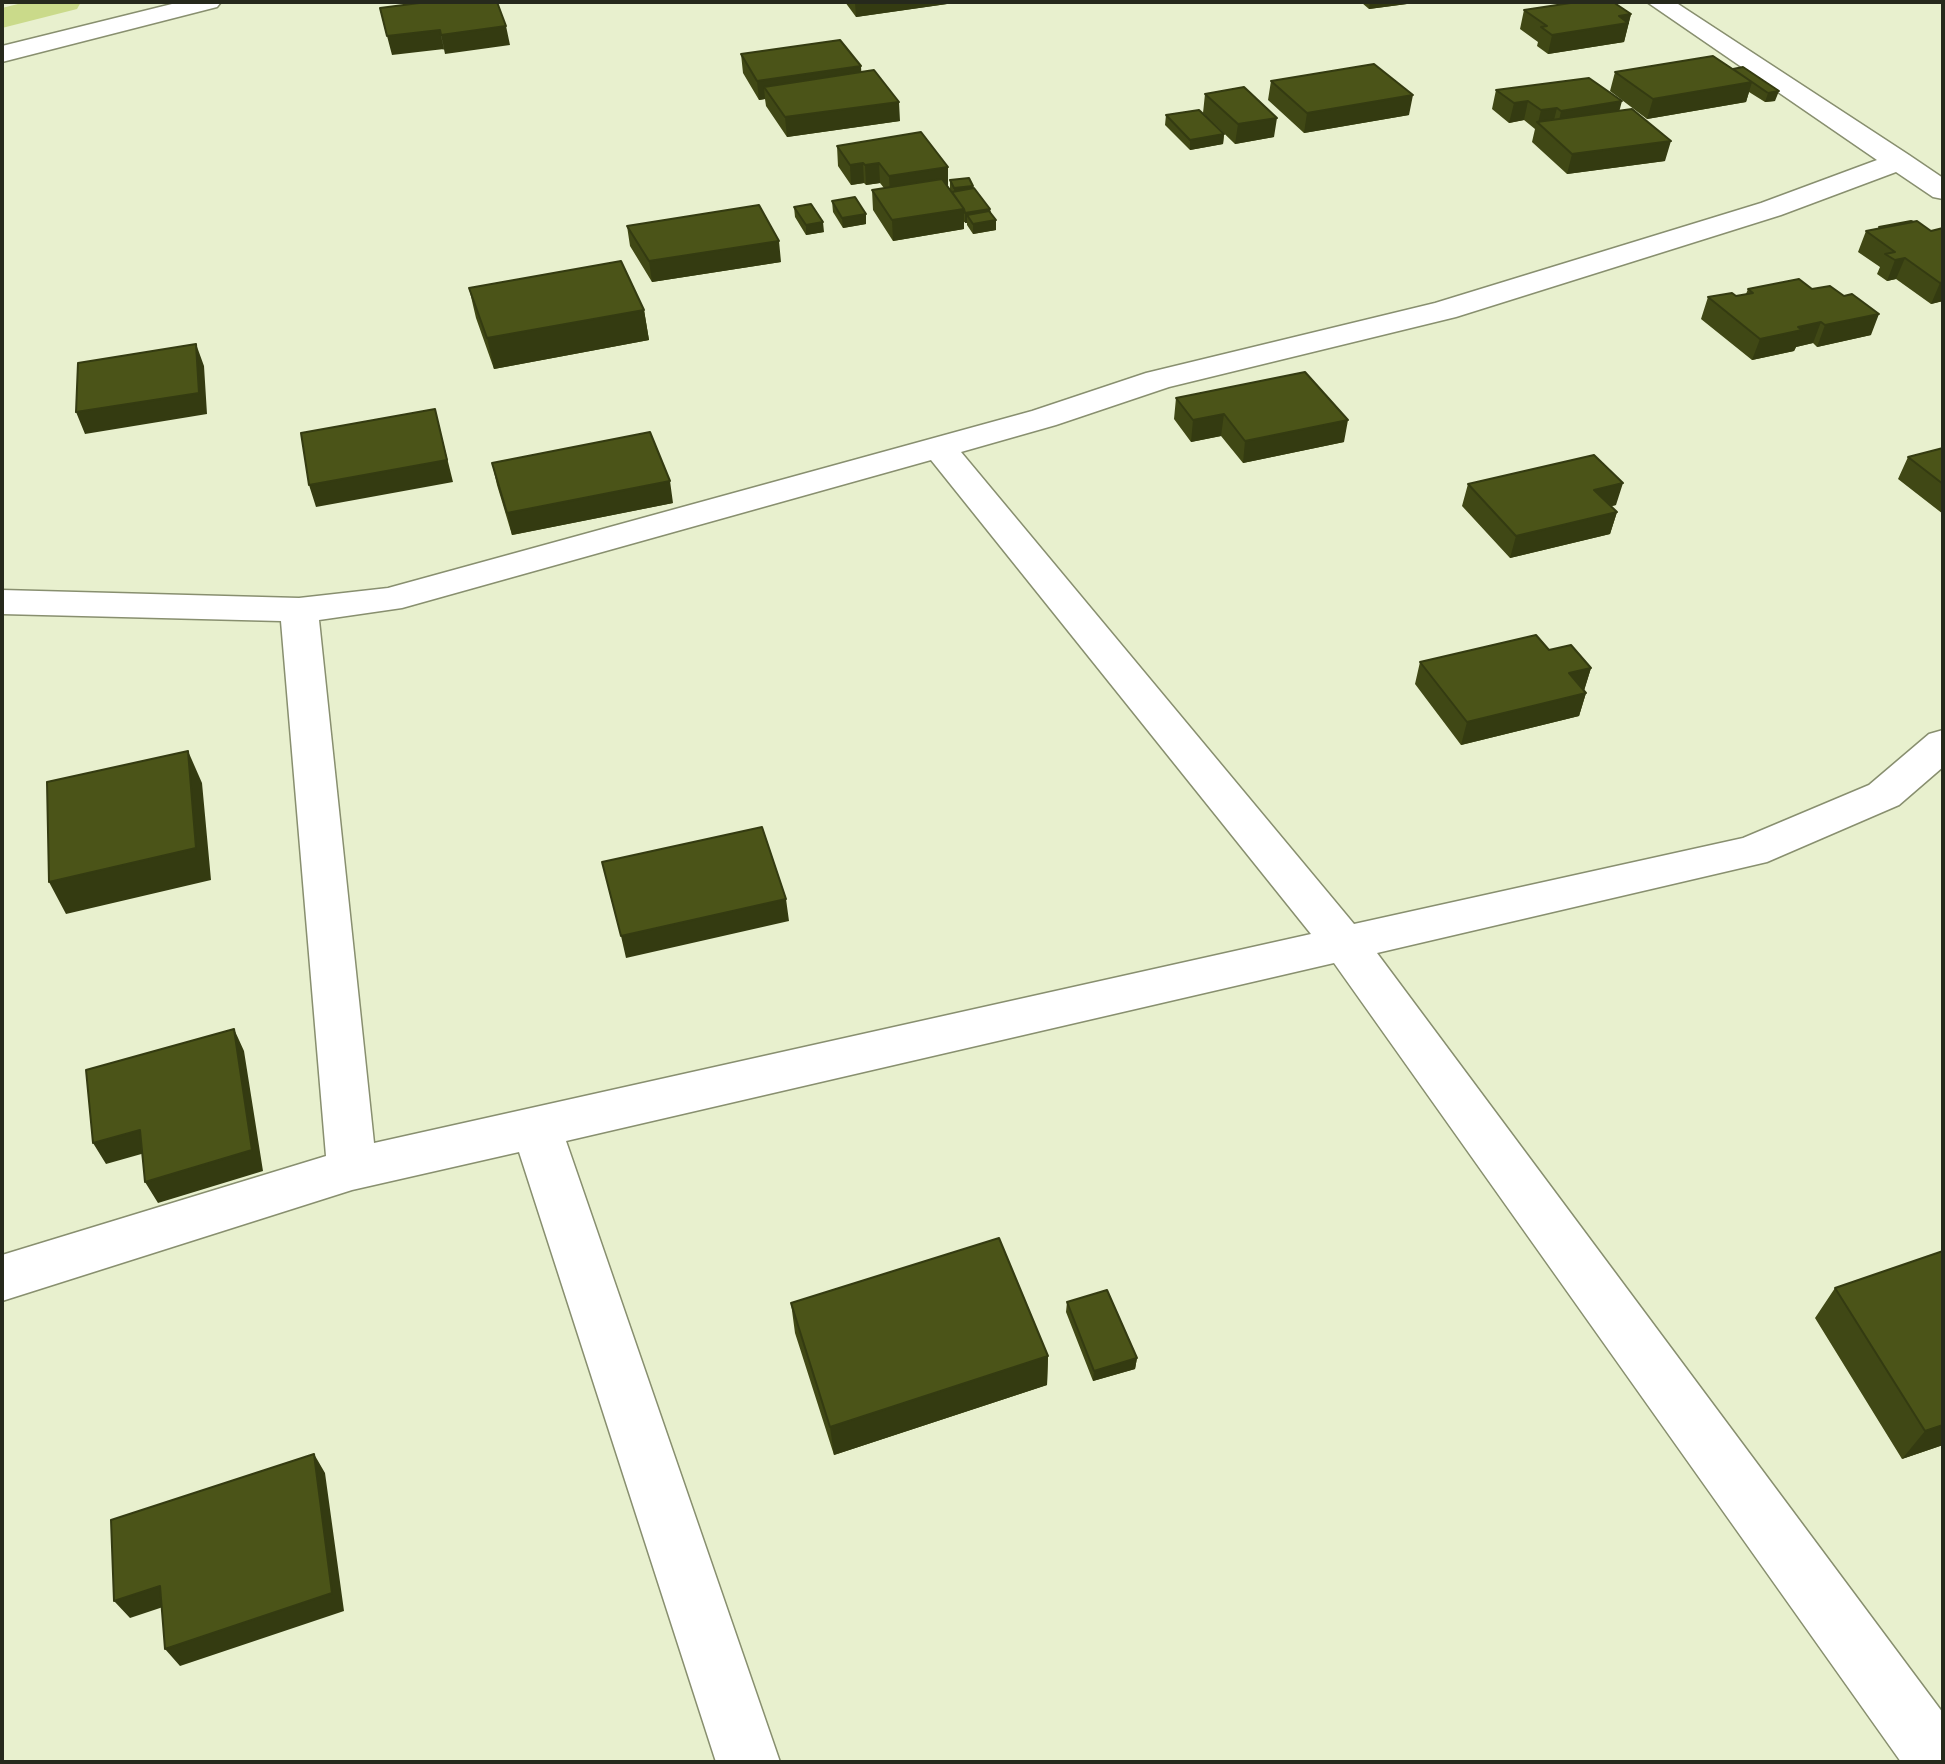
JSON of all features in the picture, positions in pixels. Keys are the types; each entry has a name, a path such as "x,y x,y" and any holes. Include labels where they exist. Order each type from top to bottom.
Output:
{"street":[{"path":"2,54 209,2"},
{"path":"1659,2 1943,191"},
{"path":"2,602 299,610 389,600 1044,418 1158,380 1445,310 1771,209 1899,161"},
{"path":"938,446 1344,943 1940,1762"},
{"path":"299,610 352,1169"},
{"path":"2,1278 352,1169 1752,851 1884,795 1943,744"},
{"path":"536,1127 748,1762"}],"building":[{"path":"427,2 497,2 506,26 441,35 440,30 387,36 380,8"},
{"path":"1577,2 1613,2 1631,14 1619,16 1628,23 1552,35 1541,27 1547,26 1524,10"},
{"path":"840,40 861,66 757,81 741,54"},
{"path":"1713,56 1752,82 1653,99 1615,72"},
{"path":"1374,64 1413,95 1307,113 1271,81"},
{"path":"1743,67 1779,91 1768,93 1733,69"},
{"path":"874,70 899,102 785,117 764,87"},
{"path":"1589,78 1622,101 1561,111 1557,108 1541,110 1528,101 1514,103 1496,90"},
{"path":"1244,87 1277,118 1238,124 1205,94"},
{"path":"1632,109 1671,141 1572,154 1537,122"},
{"path":"1199,110 1224,134 1190,140 1166,115"},
{"path":"921,132 948,167 889,176 879,163 850,165 837,146"},
{"path":"969,178 973,186 954,188 950,180"},
{"path":"942,179 964,209 892,220 872,190"},
{"path":"974,188 990,209 965,213 952,192"},
{"path":"855,197 866,214 842,218 832,201"},
{"path":"811,204 823,222 806,225 794,207"},
{"path":"759,205 779,241 649,261 627,226"},
{"path":"989,211 996,220 973,224 967,215"},
{"path":"1911,221 1913,222 1879,227"},
{"path":"1917,221 1931,231 1943,228 1943,282 1940,283 1905,258 1895,260 1885,254 1895,252 1866,231"},
{"path":"621,261 644,310 487,338 469,288"},
{"path":"1799,279 1812,289 1830,286 1844,296 1852,294 1879,314 1825,325 1821,322 1798,327 1802,330 1760,339 1708,297 1753,293 1748,289"},
{"path":"196,344 199,393 76,412 78,363"},
{"path":"1305,372 1348,420 1245,441 1224,414 1193,420 1176,398"},
{"path":"435,409 447,460 309,485 301,433"},
{"path":"650,432 670,481 507,513 492,463"},
{"path":"1943,448 1943,484 1908,457"},
{"path":"1594,455 1623,483 1594,490 1617,512 1516,536 1468,484"},
{"path":"1536,635 1549,650 1571,645 1591,668 1569,673 1586,693 1467,722 1420,662"},
{"path":"188,751 196,848 49,882 47,782"},
{"path":"762,827 786,899 621,936 602,862"},
{"path":"234,1029 252,1150 145,1182 140,1130 93,1143 86,1070"},
{"path":"999,1238 1048,1356 830,1427 791,1303"},
{"path":"1943,1251 1943,1425 1925,1431 1835,1288"},
{"path":"1107,1290 1137,1358 1094,1371 1067,1302"},
{"path":"314,1454 332,1593 165,1649 160,1586 114,1601 111,1520"}],"waterway":[{"path":"2,18 65,2"}]}
